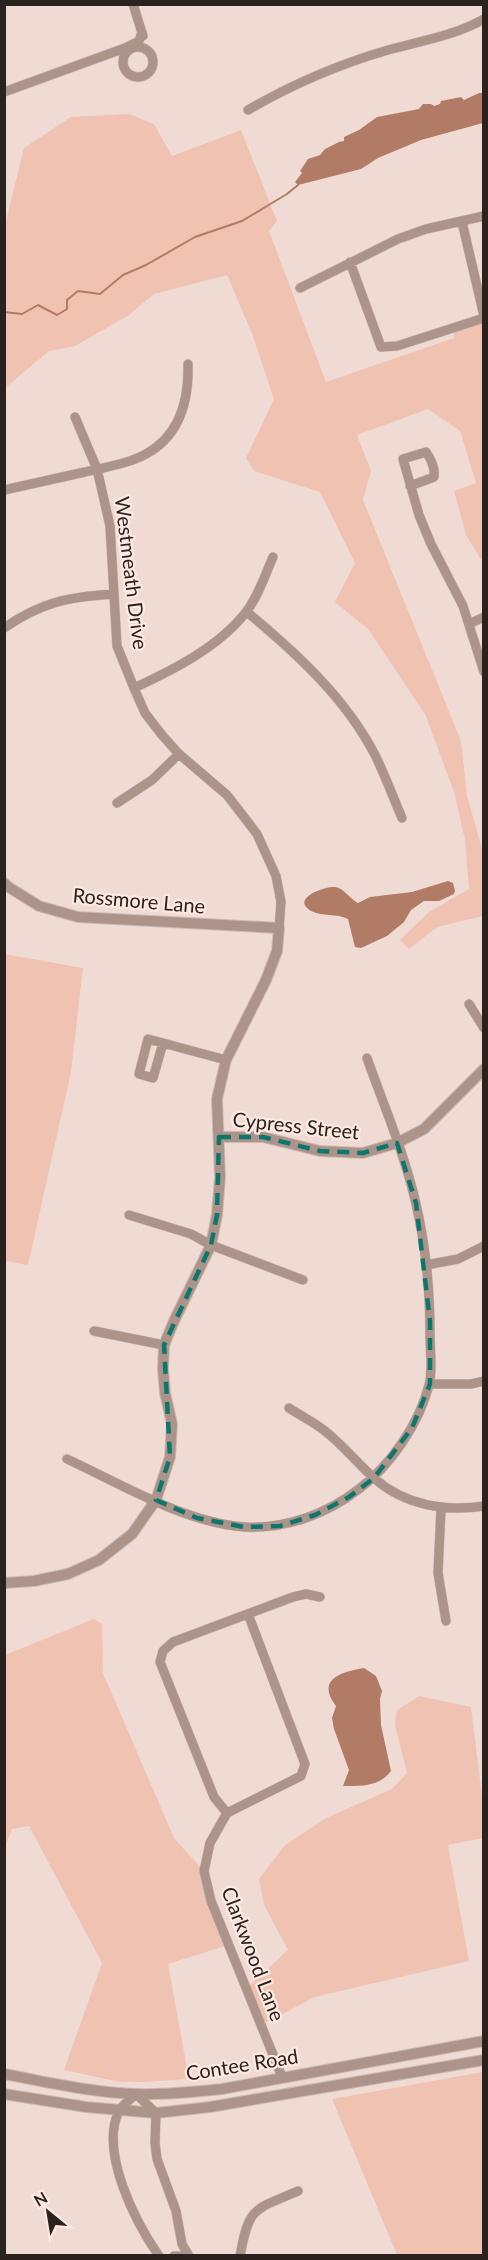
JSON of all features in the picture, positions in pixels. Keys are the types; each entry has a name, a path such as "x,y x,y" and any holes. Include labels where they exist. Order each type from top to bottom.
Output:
{"street":[{"path":"133,4 142,32 144,48"},
{"path":"248,110 295,86 361,59 458,31 483,19"},
{"path":"4,92 125,48 139,41 142,32"},
{"path":"300,288 414,233 483,216"},
{"path":"350,262 382,348 397,346 483,317 462,222"},
{"path":"4,490 98,469 147,454 175,426 185,407 189,382 188,364"},
{"name":"Westmeath Drive","path":"4,1583 34,1581 68,1574 99,1560 132,1534 156,1500 170,1457 172,1424 165,1393 164,1345 211,1245 218,1215 220,1177 217,1099 226,1060 266,980 277,951 279,928 280,902 276,876 257,834 227,795 179,754 145,713 117,646 110,526 98,469 75,417"},
{"path":"410,486 434,477 435,472 426,452 403,459 410,486 431,544 457,593 469,624 483,672"},
{"path":"134,688 171,671 221,637 247,612 273,557"},
{"path":"4,628 26,614 51,603 76,596 113,594"},
{"path":"247,612 291,649 347,711 375,754 402,818"},
{"path":"469,624 483,617"},
{"path":"117,803 152,780 179,754"},
{"name":"Rossmore Lane","path":"4,883 39,906 78,917 279,928"},
{"path":"469,1004 483,1028"},
{"path":"163,1043 226,1060"},
{"path":"67,1459 197,1518 244,1527 280,1526 315,1515 349,1497 374,1478 412,1428 430,1384 430,1320 426,1265 416,1203 367,1058"},
{"name":"Cypress Street","path":"219,1137 263,1137 320,1151 363,1153 397,1143 424,1129 483,1069"},
{"path":"129,1215 191,1234 211,1245 303,1280"},
{"path":"426,1265 458,1258 483,1246"},
{"path":"94,1330 164,1345"},
{"path":"430,1384 471,1384 483,1381"},
{"path":"289,1408 323,1429 392,1492 441,1509 483,1506"},
{"path":"441,1509 438,1573 446,1622"},
{"path":"248,1614 305,1764 301,1776 289,1784 227,1813 214,1797 160,1662 163,1650 173,1642 293,1597 306,1594 320,1597"},
{"name":"Clarkwood Lane","path":"227,1813 210,1843 204,1872 211,1901 282,2078"},
{"name":"Contee Road","path":"4,2074 106,2091 136,2094 186,2093 483,2042"},
{"name":"Contee Road","path":"4,2094 86,2107 156,2113 210,2107 483,2060"},
{"path":"159,2256 142,2232 120,2179 114,2143 119,2110 136,2094 156,2113 157,2159 176,2211 182,2244 188,2256"},
{"path":"240,2256 249,2218 260,2207 298,2191"},
{"path":"174,2256 182,2254 188,2256"}],"highlighted area":[{"path":"219,1137 263,1137 320,1151 363,1153 397,1143 416,1203 430,1321 430,1384 412,1428 374,1478 349,1497 315,1515 280,1526 244,1527 197,1518 156,1500 170,1457 164,1345 211,1245 217,1215"}],"shaded area":[{"path":"483,93 483,123 421,140 378,158 361,169 298,185 295,182 308,159 344,141 344,137 377,117 419,109 423,104 434,106 440,104 441,101 461,97 464,100"},
{"path":"129,114 154,124 172,156 241,130 277,221 269,231 326,382 454,338 454,328 483,318 483,563 466,535 454,491 476,483 460,431 428,409 357,435 371,471 363,500 461,741 467,796 483,852 483,916 437,927 409,949 400,940 429,912 469,889 465,840 454,792 425,714 369,630 335,602 355,563 320,492 254,471 246,458 274,399 253,336 227,275 154,294 129,315 75,346 49,351 5,388 5,225 24,148 71,117"},
{"path":"448,881 453,883 454,894 439,901 424,901 411,910 404,922 387,936 361,948 355,947 348,919 316,913 311,911 304,902 311,894 330,887 341,889 358,903 370,897 412,892"},
{"path":"4,954 83,968 71,1072 28,1265 5,1261"},
{"path":"94,1619 102,1624 103,1673 174,1838 204,1871 228,1945 168,1964 189,2079 120,2082 64,2070 102,1963 29,1826 12,1829 5,1848 5,1655"},
{"path":"364,1668 376,1676 382,1691 381,1725 391,1771 375,1783 343,1786 349,1770 334,1729 332,1718 336,1706 330,1697 330,1684 339,1675"},
{"path":"419,1696 471,1707 483,1804 483,1838 448,1845 469,1961 315,1997 261,2025 246,1989 288,1950 264,1905 259,1879 285,1845 326,1818 392,1789 407,1773 395,1726 397,1710"},
{"path":"483,2072 483,2255 397,2255 332,2099"}],"waterway":[{"path":"4,312 22,314 38,305 57,315 67,309 67,300 78,291 100,294 123,275 146,265 195,237 242,221 298,185"}]}
